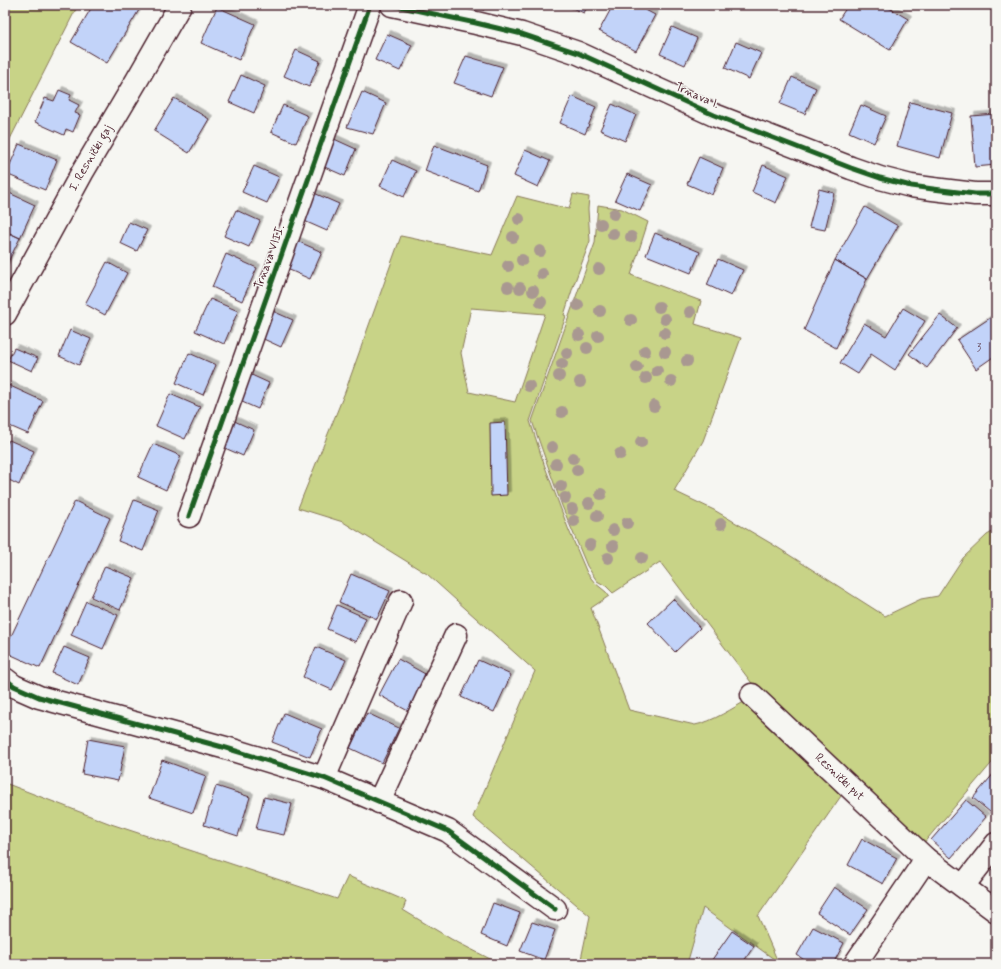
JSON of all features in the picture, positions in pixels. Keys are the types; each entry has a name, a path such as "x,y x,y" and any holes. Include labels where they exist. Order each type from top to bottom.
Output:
{"street":[{"name":"I. Resnički gaj","path":"5,314 82,173 180,5"},
{"name":"Trnava VIII.","path":"189,516 370,5"},
{"name":"Trnava I.","path":"392,5 514,32 578,53 714,115 880,178 911,186 975,194 996,194"},
{"path":"324,778 401,601"},
{"path":"379,802 456,635"},
{"path":"5,679 14,686 39,697 226,748 324,778 448,831 555,908"},
{"name":"Resnički put","path":"752,695 926,858 996,911"},
{"path":"963,886 996,844"},
{"path":"855,964 926,858"}],"shaded area":[{"path":"702,908 781,964 687,964"}],"green space":[{"path":"7,5 78,5 5,149 5,10"},
{"path":"573,194 589,197 588,209 590,241 574,284 564,315 566,316 530,421 568,528 587,573 609,596 591,608 629,710 695,725 715,718 749,699 820,770 841,796 758,916 778,962 703,908 687,964 580,964 590,916 473,817 535,671 427,574 343,522 298,508 345,392 401,236 492,255 517,196 569,209","holes":["471,308 545,314 515,402 469,392 461,353"]},
{"path":"598,205 622,209 648,222 631,275 701,301 695,324 741,338 703,441 674,491 714,510 772,544 885,616 921,599 938,596 963,558 987,535 996,530 996,758 922,845 757,690 660,562 613,593 606,586 597,581 587,566 562,506 532,421 595,243"},
{"path":"5,783 111,824 337,899 348,876 406,901 403,910 451,939 500,964 5,964"}],"building":[{"path":"93,5 142,5 107,63 71,42"},
{"path":"462,5 485,5 484,10"},
{"path":"565,5 588,5 584,13"},
{"path":"613,5 636,5 655,15 636,51 599,31"},
{"path":"848,5 884,5 908,19 890,50 839,19"},
{"path":"217,7 255,24 239,60 201,43"},
{"path":"672,27 697,38 685,65 660,54"},
{"path":"387,34 412,45 400,71 375,60"},
{"path":"736,42 761,53 749,79 725,68"},
{"path":"296,50 320,61 309,87 284,76"},
{"path":"466,56 503,67 491,96 454,83"},
{"path":"241,75 265,86 254,113 229,102"},
{"path":"792,77 816,88 805,114 780,104"},
{"path":"59,90 71,95 69,100 79,105 75,113 80,115 73,132 66,129 64,135 35,122 45,98 54,101"},
{"path":"362,92 386,103 373,134 347,127"},
{"path":"572,96 596,107 585,134 560,123"},
{"path":"174,98 209,119 189,153 154,131"},
{"path":"910,102 952,113 940,158 897,146"},
{"path":"612,104 636,115 625,141 600,130"},
{"path":"283,105 308,116 296,143 271,132"},
{"path":"861,105 886,116 874,143 849,132"},
{"path":"996,114 996,165 975,167 971,116"},
{"path":"332,138 356,149 345,176 320,165"},
{"path":"19,144 57,160 45,190 6,174"},
{"path":"434,145 487,165 478,191 425,171"},
{"path":"525,150 550,161 538,187 514,176"},
{"path":"699,157 723,168 712,195 687,184"},
{"path":"392,160 416,171 404,197 380,186"},
{"path":"763,165 788,176 776,203 752,192"},
{"path":"254,166 279,177 267,203 242,192"},
{"path":"627,174 652,185 640,211 615,200"},
{"path":"819,189 834,193 825,230 809,227"},
{"path":"5,191 35,205 20,238 5,231"},
{"path":"314,193 339,204 327,231 302,220"},
{"path":"865,207 898,226 867,279 835,260"},
{"path":"236,210 260,221 249,247 224,236"},
{"path":"129,222 147,230 137,251 120,243"},
{"path":"5,231 20,238 5,268"},
{"path":"655,233 700,252 691,273 646,255"},
{"path":"297,241 322,252 310,279 285,268"},
{"path":"226,254 257,268 242,301 212,287"},
{"path":"718,259 743,270 731,296 707,285"},
{"path":"835,260 867,279 836,348 804,330"},
{"path":"107,262 127,273 105,315 85,304"},
{"path":"210,299 238,311 224,344 195,331"},
{"path":"903,308 925,321 895,370 871,354 858,374 840,363 864,323 886,336"},
{"path":"268,309 293,320 281,347 257,336"},
{"path":"940,315 957,328 927,368 909,354"},
{"path":"993,316 996,322 996,355 976,369 957,340"},
{"path":"70,330 91,339 79,365 59,356"},
{"path":"14,348 38,358 32,371 8,360"},
{"path":"189,353 216,365 203,395 176,383"},
{"path":"245,372 269,383 258,409 233,398"},
{"path":"8,385 43,401 28,434 5,424 5,392"},
{"path":"170,394 200,407 185,439 156,426"},
{"path":"230,419 254,430 243,456 218,445"},
{"path":"505,422 507,495 491,496 490,423"},
{"path":"9,440 34,451 19,485 5,478 5,448"},
{"path":"153,444 181,456 166,490 138,477"},
{"path":"134,500 159,510 143,551 118,541"},
{"path":"75,501 110,518 40,668 5,652 5,649"},
{"path":"105,566 134,578 120,610 91,597"},
{"path":"351,574 390,591 377,619 339,602"},
{"path":"673,599 700,628 675,652 648,623"},
{"path":"86,601 118,615 103,649 71,635"},
{"path":"337,605 366,618 356,642 327,629"},
{"path":"64,647 90,658 78,685 52,673"},
{"path":"316,647 346,660 332,690 303,677"},
{"path":"398,659 427,675 408,711 379,695"},
{"path":"478,660 511,675 494,712 461,697"},
{"path":"284,713 322,729 310,757 272,742"},
{"path":"367,713 399,728 382,763 350,748"},
{"path":"88,739 125,746 118,781 82,774"},
{"path":"162,760 206,776 193,813 149,798"},
{"path":"995,772 996,773 996,817 973,798"},
{"path":"216,786 250,797 238,836 204,825"},
{"path":"264,797 292,804 284,835 256,829"},
{"path":"966,800 986,817 951,858 931,840"},
{"path":"862,839 897,858 883,884 848,865"},
{"path":"834,887 868,909 850,935 817,913"},
{"path":"493,903 520,913 507,946 481,935"},
{"path":"532,922 555,930 544,960 520,951"},
{"path":"813,927 844,943 833,964 810,964 797,955"},
{"path":"732,931 754,946 742,964 709,964"}],"cycle path":[{"path":"189,516 370,5"},
{"path":"392,5 522,34 578,53 714,115 880,178 911,186 975,194 996,194"},
{"path":"5,679 14,686 39,697 226,748 324,778 448,831 555,909"}]}
